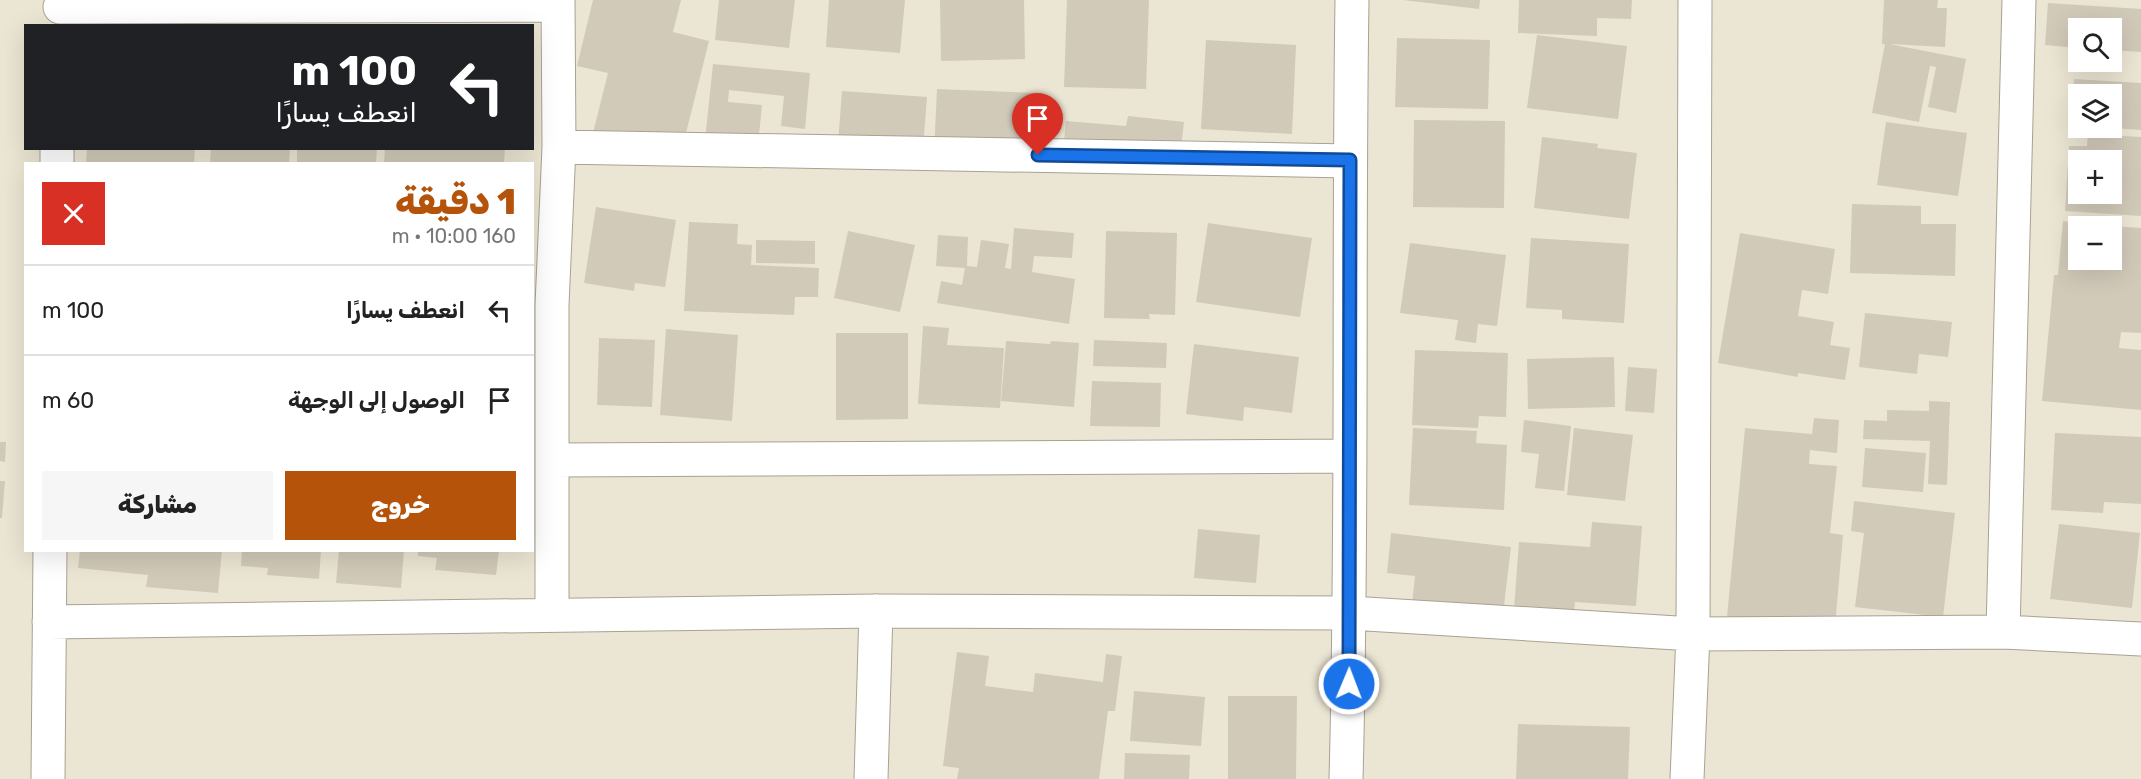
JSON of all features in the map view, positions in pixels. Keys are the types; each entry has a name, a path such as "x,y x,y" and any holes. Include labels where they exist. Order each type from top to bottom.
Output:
{"street":[{"path":"1346,779 1350,614 1352,0"},
{"path":"1687,779 1693,634 1695,0"},
{"path":"2003,632 2019,0"},
{"path":"59,11 558,2 560,147 542,305 552,460 552,614"},
{"path":"560,147 1350,160"},
{"path":"552,460 1350,456"},
{"path":"48,779 50,552"},
{"path":"49,622 876,611 1350,614 1693,634 2003,632 2141,639"},
{"path":"871,779 876,611"}],"building":[{"path":"593,0 681,0 673,32 709,41 682,149 593,133 608,73 577,66"},
{"path":"719,0 795,0 789,48 715,40"},
{"path":"829,0 905,0 900,53 826,47"},
{"path":"940,0 1024,0 1025,59 941,61"},
{"path":"1067,0 1149,0 1146,89 1064,87"},
{"path":"1403,0 1480,0 1479,9"},
{"path":"1519,0 1632,0 1631,19 1597,18 1597,36 1518,33"},
{"path":"1884,0 1938,0 1937,8 1947,8 1945,47 1889,44 1966,59 1956,113 1928,107 1936,67 1930,66 1919,122 1872,113 1885,44 1882,44"},
{"path":"2048,3 2141,9 2141,52 2122,51 2122,18 2068,18 2068,47 2045,45"},
{"path":"1537,35 1627,46 1618,119 1527,108"},
{"path":"1397,38 1490,40 1488,109 1395,107"},
{"path":"1206,40 1296,45 1292,134 1201,129"},
{"path":"713,64 810,73 805,129 781,126 784,96 729,90 728,102 762,105 758,145 705,140"},
{"path":"2074,79 2141,83 2141,130 2122,129 2122,84 2074,84"},
{"path":"937,89 1036,93 1034,157 934,153"},
{"path":"842,91 927,97 922,162 837,156"},
{"path":"1128,116 1184,122 1178,172 1062,160 1066,121 1126,126"},
{"path":"1414,120 1505,121 1504,208 1413,207"},
{"path":"1886,122 1967,133 1958,196 1877,185"},
{"path":"1542,137 1598,144 1597,148 1637,153 1629,219 1534,208"},
{"path":"2141,137 2141,216 2065,211 2068,162 2068,204 2122,204 2122,150 2069,150 2069,146 2087,146 2088,138"},
{"path":"87,150 195,150 194,162 86,162"},
{"path":"211,150 290,150 289,162 210,162"},
{"path":"297,150 377,150 376,162 297,162"},
{"path":"385,150 505,150 504,162 384,162"},
{"path":"1852,204 1921,206 1921,224 1956,224 1955,276 1850,273"},
{"path":"596,207 676,220 665,287 635,283 634,291 584,283"},
{"path":"2063,221 2068,222 2068,270 2122,270 2122,227 2141,228 2141,333 2121,332 2119,348 2141,350 2141,410 2042,401 2054,275 2058,275"},
{"path":"689,222 738,224 737,244 752,245 751,265 819,268 818,297 795,297 794,315 684,311"},
{"path":"1208,223 1312,238 1300,317 1196,302"},
{"path":"1014,228 1074,233 1072,258 1034,256 1032,272 1075,279 1069,324 937,303 941,281 962,285 965,268 936,266 938,235 968,237 967,266 977,267 981,240 1009,244 1005,268 1011,269"},
{"path":"848,231 915,245 900,312 834,298"},
{"path":"1106,231 1177,233 1175,315 1149,314 1150,319 1104,318"},
{"path":"1740,233 1835,249 1828,294 1802,290 1798,316 1834,322 1830,345 1850,348 1845,380 1798,373 1798,377 1718,363"},
{"path":"1531,238 1629,244 1624,323 1562,319 1562,310 1526,308"},
{"path":"756,240 815,241 815,264 756,263"},
{"path":"1410,243 1506,255 1497,326 1478,324 1476,343 1455,340 1458,320 1400,313"},
{"path":"1865,313 1952,322 1948,357 1919,354 1917,374 1859,367"},
{"path":"923,326 949,328 947,345 1004,348 1000,408 918,404"},
{"path":"666,329 738,335 732,421 660,415"},
{"path":"836,333 908,333 908,419 836,420"},
{"path":"599,338 655,340 652,407 597,405"},
{"path":"1094,340 1167,343 1166,368 1093,366"},
{"path":"1006,341 1079,343 1074,407 1001,401"},
{"path":"1194,344 1299,357 1292,413 1244,407 1243,421 1186,414"},
{"path":"1415,350 1508,353 1506,417 1479,416 1478,428 1412,425"},
{"path":"1614,357 1615,407 1528,409 1527,359"},
{"path":"1628,367 1657,369 1654,413 1625,411"},
{"path":"1092,381 1161,383 1160,427 1090,426"},
{"path":"1929,401 1950,402 1947,485 1928,484 1930,441 1863,439 1864,420 1887,421 1887,410 1929,411"},
{"path":"1814,418 1839,420 1837,453 1810,450 1809,464 1837,466 1830,533 1843,535 1835,626 1727,617 1745,428 1812,434"},
{"path":"1524,420 1571,426 1564,491 1535,488 1539,454 1521,452"},
{"path":"1413,428 1477,431 1476,443 1507,445 1504,510 1409,505"},
{"path":"1574,428 1633,435 1625,501 1567,495"},
{"path":"2055,433 2141,437 2141,504 2104,502 2103,513 2051,510"},
{"path":"0,442 6,442 5,462 0,461"},
{"path":"1865,448 1926,453 1923,492 1862,487"},
{"path":"0,481 5,481 2,518 0,518"},
{"path":"1854,501 1955,513 1943,617 1855,607 1864,533 1851,531"},
{"path":"1592,522 1642,526 1636,606 1575,602 1574,612 1514,609 1519,542 1590,547"},
{"path":"2059,524 2140,533 2132,608 2050,599"},
{"path":"1198,529 1260,535 1256,583 1194,578"},
{"path":"1391,533 1511,547 1503,614 1412,604 1415,576 1387,573"},
{"path":"80,552 222,552 218,593 146,587 148,575 78,568"},
{"path":"242,552 321,552 319,579 267,575 268,568 241,566"},
{"path":"339,552 404,552 401,588 336,583"},
{"path":"418,552 499,552 496,575 435,570 437,558 418,556"},
{"path":"957,652 989,656 985,686 1033,692 1035,673 1103,682 1106,654 1122,656 1115,711 1108,711 1099,779 957,779 959,768 943,766"},
{"path":"1134,691 1205,697 1201,746 1130,741"},
{"path":"1228,696 1297,696 1296,779 1228,779"},
{"path":"1518,724 1630,727 1628,779 1516,779"},
{"path":"1125,753 1190,755 1189,779 1124,779"}],"route":[{"path":"1038,155 1350,160 1349,684"}]}
